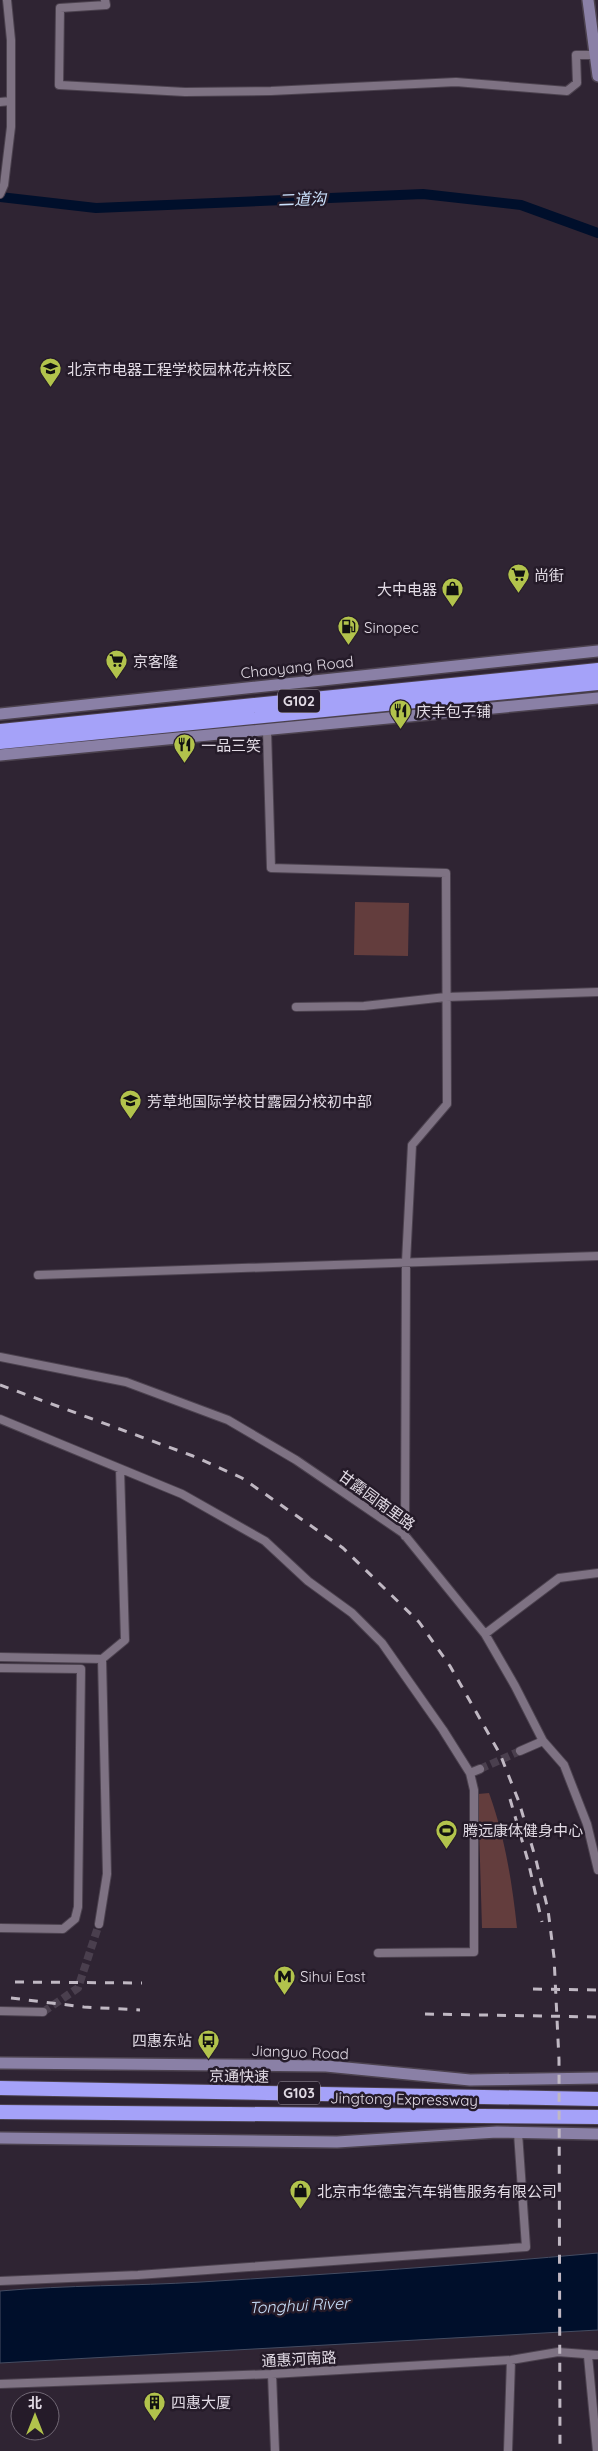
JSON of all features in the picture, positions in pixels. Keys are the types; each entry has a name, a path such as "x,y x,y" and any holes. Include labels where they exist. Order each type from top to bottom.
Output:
{"highway":[{"name":"G102","path":"0,730 598,670"},
{"name":"G102","path":"0,742 598,682"},
{"name":"京通快速","path":"0,2088 598,2099"},
{"name":"Jingtong Expressway","path":"0,2112 598,2117"}],"main road":[{"path":"591,4 598,76"},
{"name":"Chaoyang Road","path":"0,714 598,651"},
{"path":"0,755 598,698"},
{"name":"Jianguo Road","path":"0,2063 326,2066 470,2080 598,2078"},
{"path":"0,2138 337,2142 518,2133 598,2134"}],"street":[{"path":"0,194 4,185 12,126 11,40 7,0"},
{"path":"85,0 106,2"},
{"path":"106,2 60,8 59,85 185,92 456,82 567,91 577,83 576,55 595,55"},
{"path":"0,102 11,101"},
{"path":"267,730 271,868 446,873 446,1104 412,1145 406,1262 405,1536"},
{"path":"296,1007 364,1006 446,997 598,992"},
{"path":"38,1274 598,1256"},
{"name":"甘露园南里路","path":"0,1357 126,1382 228,1420 296,1460 405,1536 485,1634 515,1686 543,1741 564,1765 587,1824 598,1870"},
{"path":"0,1419 182,1494 265,1542 308,1581 352,1613 387,1650 470,1773 474,1790 474,1952 378,1953"},
{"path":"0,1657 102,1659 125,1640 120,1469"},
{"path":"485,1634 559,1578 598,1572"},
{"path":"99,1924 107,1874 102,1659"},
{"path":"0,1668 81,1669 78,1907 75,1918 63,1929 0,1928"},
{"path":"520,1751 543,1741"},
{"path":"470,1773 480,1769"},
{"path":"0,2011 43,2012"},
{"path":"0,2281 148,2275 526,2247 518,2133"},
{"name":"通惠河南路","path":"0,2384 272,2374 511,2360 558,2352 588,2356 598,2355"},
{"path":"588,2356 597,2451"},
{"path":"508,2451 511,2360"},
{"path":"272,2374 275,2451"}],"shaded area":[{"path":"355,902 409,903 408,956 354,955"},
{"path":"489,1793 507,1860 517,1928 482,1928 478,1794"}],"water":[{"name":"Tonghui River","path":"598,2253 598,2330 0,2363 0,2291 251,2279"}],"waterway":[{"name":"二道沟","path":"0,197 96,208 423,194 521,205 598,233"}],"tunnel":[{"path":"480,1769 520,1751"},
{"path":"43,2012 78,1988 99,1924"}],"railway":[{"path":"0,1385 193,1456 242,1478 343,1548 419,1622 450,1666 500,1754 519,1802 536,1860 548,1910 554,1957 559,2060 560,2451"},
{"path":"510,1799 528,1861 542,1922"},
{"path":"15,1982 142,1983"},
{"path":"533,1989 598,1990"},
{"path":"11,1998 84,2007 140,2010"},
{"path":"425,2014 598,2017"}],"place":[{"name":"北京市电器工程学校园林花卉校区","path":"51,388"},
{"name":"尚街","path":"518,594"},
{"name":"大中电器","path":"453,608"},
{"name":"Sinopec","path":"348,646"},
{"name":"京客隆","path":"117,680"},
{"name":"庆丰包子铺","path":"400,730"},
{"name":"一品三笑","path":"185,764"},
{"name":"芳草地国际学校甘露园分校初中部","path":"131,1120"},
{"name":"腾远康体健身中心","path":"447,1849"},
{"name":"Sihui East","path":"284,1995"},
{"name":"四惠东站","path":"208,2059"},
{"name":"北京市华德宝汽车销售服务有限公司","path":"301,2210"},
{"name":"四惠大厦","path":"155,2421"}]}
